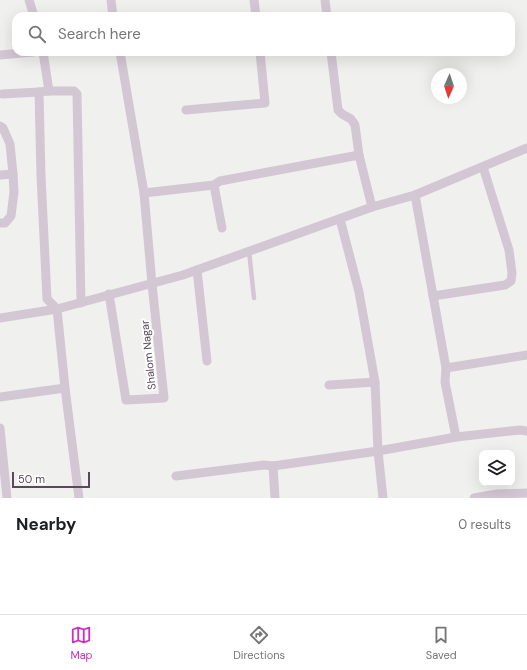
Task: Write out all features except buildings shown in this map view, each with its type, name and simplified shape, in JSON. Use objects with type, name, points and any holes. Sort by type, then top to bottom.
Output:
[{"type":"street","points":[[29,0],[33,12]]},
{"type":"street","points":[[111,0],[112,12]]},
{"type":"street","points":[[254,0],[256,12]]},
{"type":"street","points":[[325,0],[326,12]]},
{"type":"street","points":[[0,55],[12,54]]},
{"type":"street","points":[[44,56],[49,91]]},
{"type":"street","points":[[121,56],[144,193],[152,284]]},
{"type":"street","points":[[186,110],[265,103],[260,56]]},
{"type":"street","points":[[331,56],[338,110],[351,119],[355,125],[359,155],[372,207]]},
{"type":"street","points":[[2,94],[74,91],[76,94],[80,303]]},
{"type":"street","points":[[39,92],[41,176],[47,299],[57,309],[79,498]]},
{"type":"street","points":[[0,126],[3,128],[10,144],[14,192],[10,216],[5,223],[0,224]]},
{"type":"street","points":[[0,318],[57,309],[183,275],[372,207],[415,195],[526,149]]},
{"type":"street","points":[[144,193],[214,185],[220,181],[359,155]]},
{"type":"street","points":[[433,296],[505,285],[511,281],[512,273],[508,250],[483,166]]},
{"type":"street","points":[[0,175],[13,174]]},
{"type":"street","points":[[214,185],[222,228]]},
{"type":"street","points":[[415,195],[446,368],[445,382],[456,437]]},
{"type":"street","points":[[340,219],[359,292],[375,382],[378,450],[383,498]]},
{"type":"street","points":[[197,270],[207,361]]},
{"type":"street","name":"Shalom Nagar","points":[[109,294],[126,400],[164,398],[152,284]]},
{"type":"street","points":[[446,368],[527,355]]},
{"type":"street","points":[[329,385],[375,382]]},
{"type":"street","points":[[0,397],[65,388]]},
{"type":"street","points":[[0,428],[7,498]]},
{"type":"street","points":[[176,476],[264,465],[273,466],[456,437],[520,430],[527,431]]},
{"type":"street","points":[[273,466],[275,498]]},
{"type":"street","points":[[474,498],[497,494],[527,492]]},
{"type":"lane","points":[[249,251],[254,298]]}]
